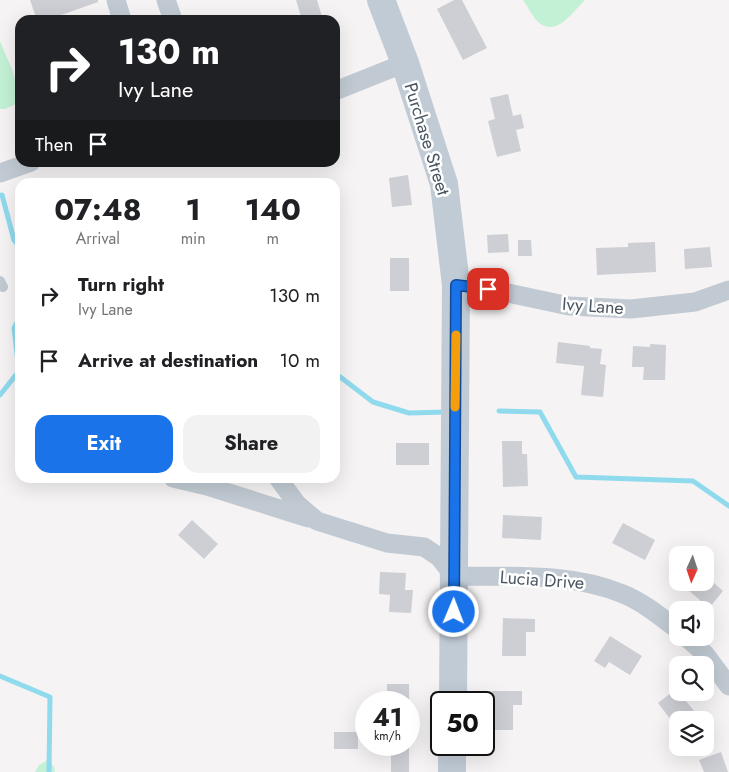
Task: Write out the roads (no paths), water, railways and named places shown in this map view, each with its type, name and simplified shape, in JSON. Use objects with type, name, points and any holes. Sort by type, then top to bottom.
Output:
[{"type":"main road","name":"Purchase Street","points":[[380,0],[405,63],[444,184],[456,285],[453,691]]},
{"type":"main road","points":[[452,756],[452,772]]},
{"type":"street","points":[[116,0],[120,15]]},
{"type":"street","points":[[166,0],[171,15]]},
{"type":"street","points":[[340,88],[405,63]]},
{"type":"street","points":[[0,172],[16,167]]},
{"type":"street","name":"Ivy Lane","points":[[456,285],[488,289],[569,306],[631,309],[695,302],[729,290]]},
{"type":"street","points":[[194,483],[386,543],[424,547],[439,557],[454,576]]},
{"type":"street","points":[[282,483],[297,504],[317,521]]},
{"type":"street","name":"Lucia Drive","points":[[454,576],[553,578],[601,586],[625,595],[646,606],[669,623]]},
{"type":"street","points":[[696,646],[705,654],[729,686]]},
{"type":"waterway","points":[[2,195],[15,241]]},
{"type":"waterway","points":[[15,326],[15,337]]},
{"type":"waterway","points":[[0,395],[15,376]]},
{"type":"waterway","points":[[340,377],[373,402],[409,413],[446,412]]},
{"type":"waterway","points":[[499,411],[540,412],[576,477],[693,481],[729,506]]},
{"type":"waterway","points":[[0,676],[50,697],[49,772]]}]
